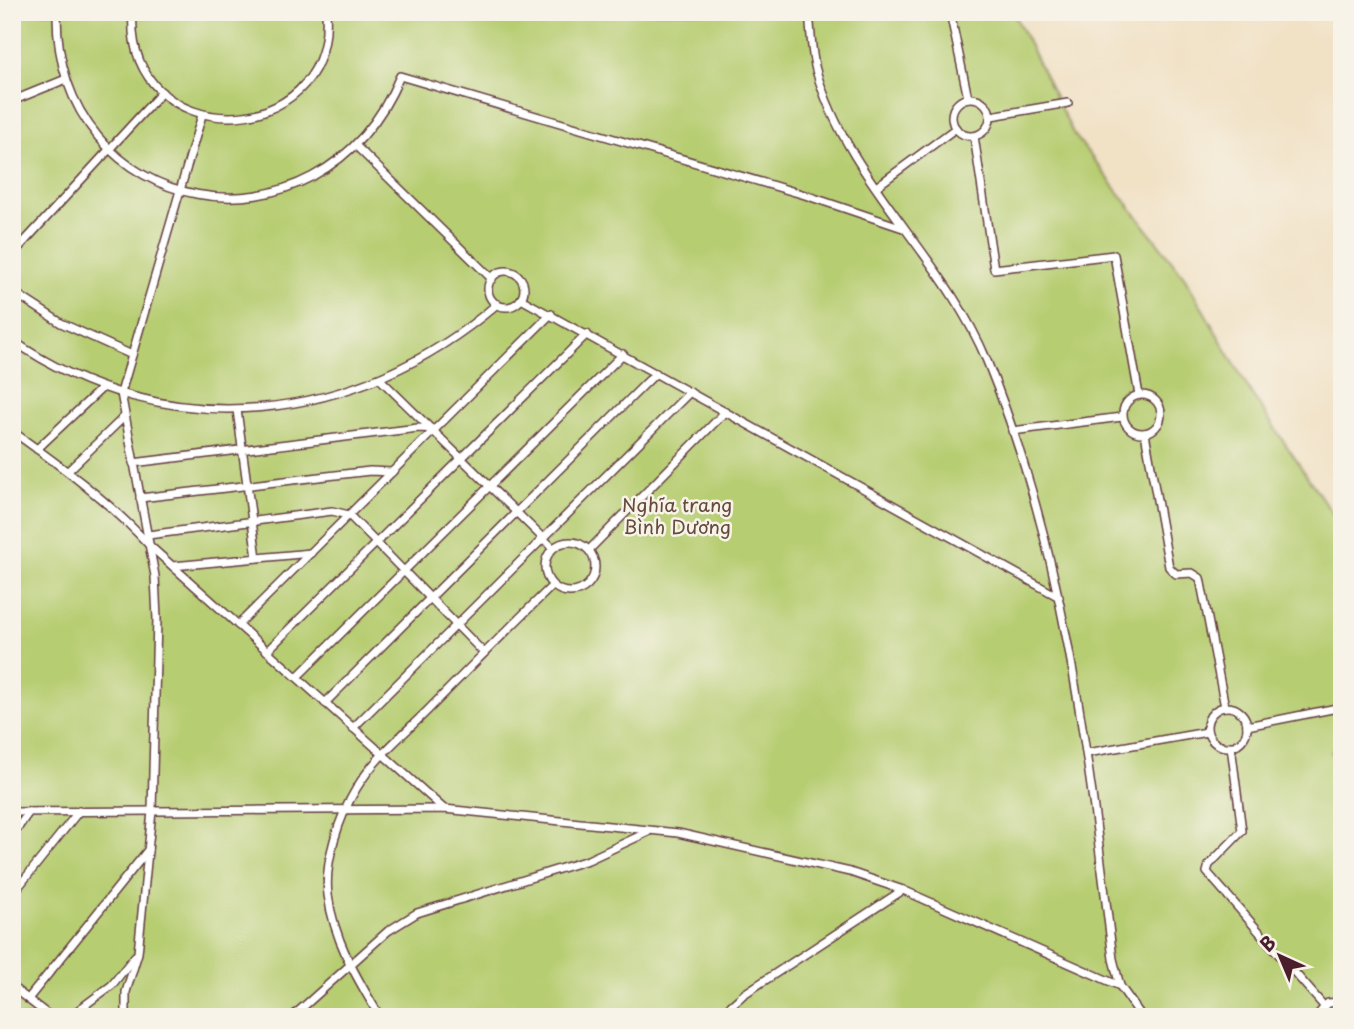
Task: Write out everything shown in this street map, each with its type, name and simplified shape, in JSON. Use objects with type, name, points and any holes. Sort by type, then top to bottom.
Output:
[{"type":"lane","points":[[57,12],[59,51],[77,106],[110,150],[143,174],[178,190],[223,197],[268,194],[319,174],[356,146],[384,111],[400,76],[804,195],[904,228]]},
{"type":"lane","points":[[133,12],[138,55],[151,79],[162,92],[182,107],[221,119],[249,117],[287,100],[307,80],[320,56],[326,29],[326,12]]},
{"type":"lane","points":[[809,12],[816,69],[831,108],[852,151],[967,321],[987,360],[1012,431],[1059,597],[1087,753],[1120,986],[1142,1017]]},
{"type":"lane","points":[[950,12],[968,98]]},
{"type":"lane","points":[[12,101],[66,79]]},
{"type":"lane","points":[[12,255],[162,92]]},
{"type":"lane","points":[[974,136],[956,128],[952,120],[954,108],[968,98],[980,100],[991,116]]},
{"type":"lane","points":[[991,116],[1068,103]]},
{"type":"lane","points":[[126,1017],[126,992],[138,953],[152,811],[157,619],[150,546],[121,393],[202,115]]},
{"type":"lane","points":[[974,136],[984,131],[991,116]]},
{"type":"lane","points":[[876,187],[956,128]]},
{"type":"lane","points":[[974,136],[994,269],[1114,255],[1139,395]]},
{"type":"lane","points":[[356,146],[492,279]]},
{"type":"lane","points":[[501,273],[517,275],[523,285],[521,299],[509,307],[497,304],[489,294],[492,279],[501,273]]},
{"type":"lane","points":[[12,291],[61,323],[132,355]]},
{"type":"lane","points":[[521,299],[1059,597]]},
{"type":"lane","points":[[12,340],[49,363],[102,388],[180,406],[237,410],[316,400],[380,379],[442,347],[497,304]]},
{"type":"lane","points":[[238,625],[551,314]]},
{"type":"lane","points":[[267,651],[587,334]]},
{"type":"lane","points":[[296,677],[623,354]]},
{"type":"lane","points":[[325,703],[656,373]]},
{"type":"lane","points":[[380,379],[435,429],[553,548]]},
{"type":"lane","points":[[37,449],[102,388]]},
{"type":"lane","points":[[353,728],[690,392]]},
{"type":"lane","points":[[1139,395],[1156,400],[1161,411],[1155,428],[1145,433],[1133,431],[1122,417],[1128,400],[1139,395]]},
{"type":"lane","points":[[237,410],[257,558]]},
{"type":"lane","points":[[589,550],[725,412]]},
{"type":"lane","points":[[68,471],[124,417]]},
{"type":"lane","points":[[1012,431],[1122,417]]},
{"type":"lane","points":[[133,463],[418,428],[435,429]]},
{"type":"lane","points":[[12,431],[68,471],[125,518],[150,546],[444,809]]},
{"type":"lane","points":[[1145,433],[1169,566],[1176,574],[1192,573],[1200,578],[1225,707]]},
{"type":"lane","points":[[140,498],[370,471],[392,472]]},
{"type":"lane","points":[[148,536],[332,511],[349,515],[484,653]]},
{"type":"lane","points":[[570,541],[589,550],[595,572],[587,585],[566,592],[552,586],[544,568],[553,548],[570,541]]},
{"type":"lane","points":[[173,566],[311,553]]},
{"type":"lane","points":[[380,1017],[350,965],[338,937],[328,892],[330,864],[346,808],[363,779],[383,754],[552,586]]},
{"type":"lane","points":[[1225,707],[1241,713],[1247,726],[1240,741],[1231,746],[1217,744],[1207,732],[1209,718],[1225,707]]},
{"type":"lane","points":[[1247,726],[1342,707]]},
{"type":"lane","points":[[1087,753],[1207,732]]},
{"type":"lane","points":[[1231,746],[1242,831],[1209,865],[1207,872],[1324,1005]]},
{"type":"lane","points":[[12,812],[444,809],[678,833],[811,863],[903,890],[1120,986]]},
{"type":"lane","points":[[12,895],[79,811]]},
{"type":"lane","points":[[12,835],[29,812]]},
{"type":"lane","points":[[292,1017],[388,931],[417,913],[588,860],[648,832]]},
{"type":"lane","points":[[28,999],[148,850]]},
{"type":"lane","points":[[718,1017],[744,993],[903,890]]},
{"type":"lane","points":[[69,1017],[112,985],[138,953]]},
{"type":"lane","points":[[12,987],[51,1017]]},
{"type":"lane","points":[[1324,1005],[1342,1002]]},
{"type":"lane","points":[[1317,1017],[1324,1005]]},
{"type":"green space","name":"Nghĩa trang Bình Dương","points":[[12,12],[1013,12],[1073,133],[1185,278],[1251,393],[1342,528],[1342,743],[1331,752],[1342,764],[1342,1017],[12,1017]]}]
